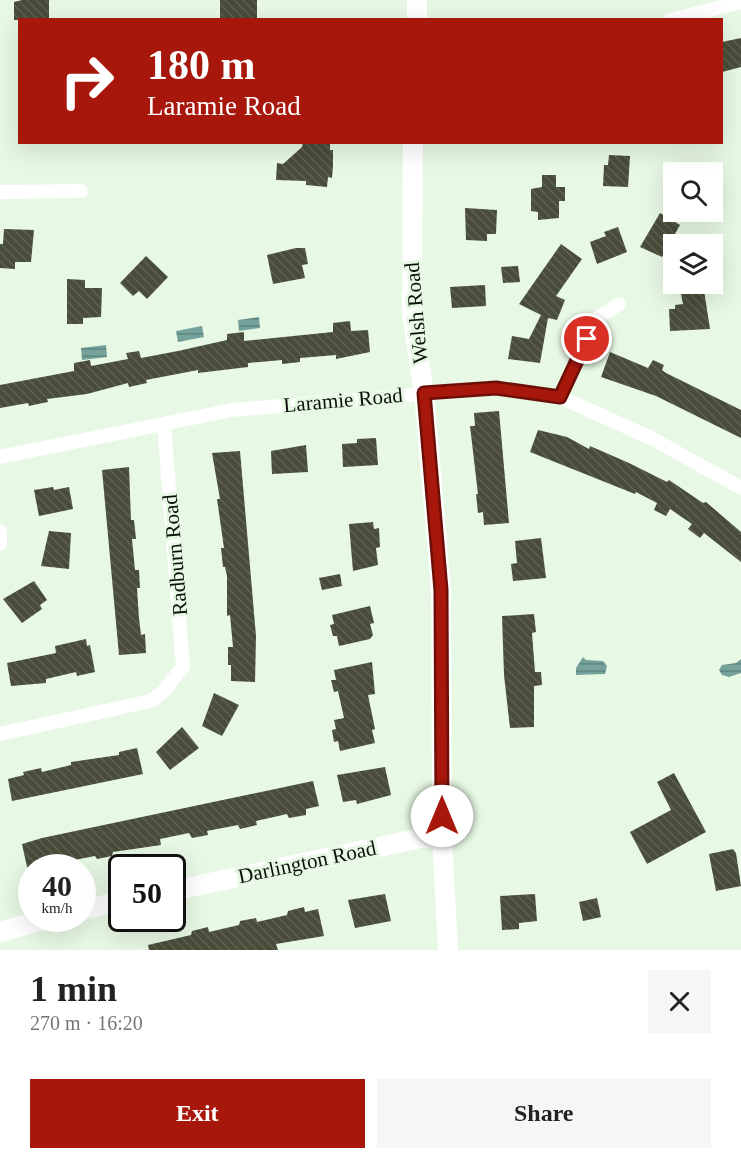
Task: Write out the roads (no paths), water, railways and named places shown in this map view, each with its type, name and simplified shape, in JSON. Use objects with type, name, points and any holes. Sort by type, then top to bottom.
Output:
[{"type":"main road","points":[[417,0],[417,18]]},
{"type":"main road","name":"Welsh Road","points":[[413,144],[412,314],[424,393],[441,590],[442,839],[448,950]]},
{"type":"main road","name":"Darlington Road","points":[[186,888],[421,838],[442,839]]},
{"type":"main road","points":[[0,932],[18,927]]},
{"type":"street","points":[[678,18],[741,2]]},
{"type":"street","points":[[0,192],[81,191]]},
{"type":"street","points":[[560,397],[596,319],[620,304]]},
{"type":"street","name":"Laramie Road","points":[[0,456],[232,410],[496,388],[560,397],[651,438],[741,488]]},
{"type":"street","name":"Radburn Road","points":[[0,734],[145,703],[155,698],[173,682],[183,667],[165,425]]},
{"type":"street","points":[[0,531],[0,544]]},
{"type":"water","points":[[259,317],[260,328],[239,331],[238,320]]},
{"type":"water","points":[[202,326],[204,337],[178,342],[176,331]]},
{"type":"water","points":[[106,345],[107,357],[82,360],[81,348]]},
{"type":"water","points":[[583,657],[586,660],[603,661],[607,666],[605,674],[576,675],[576,668]]},
{"type":"water","points":[[741,659],[741,673],[729,677],[722,675],[719,670],[722,665],[736,663]]}]
